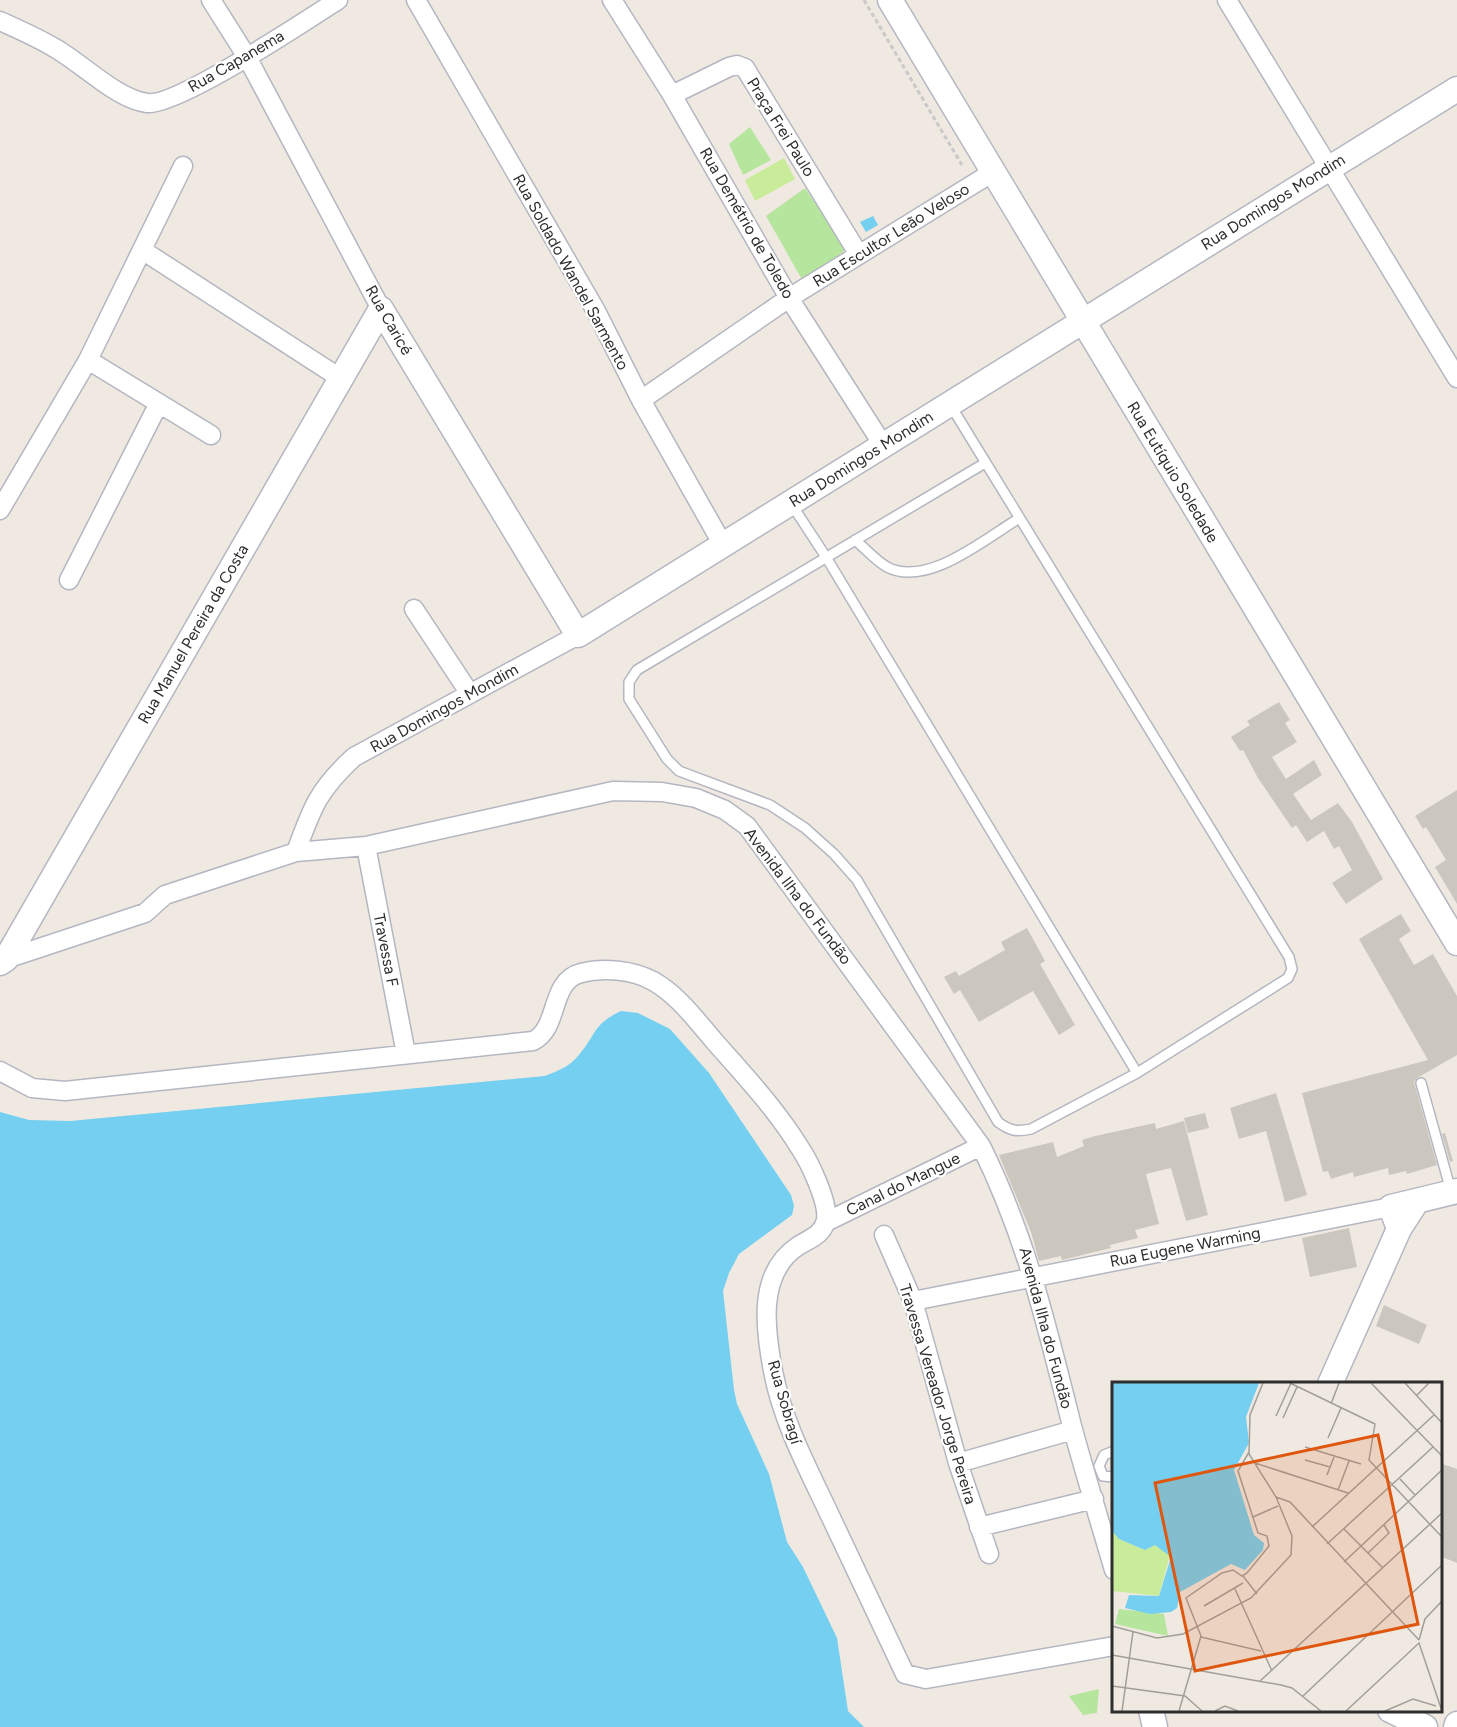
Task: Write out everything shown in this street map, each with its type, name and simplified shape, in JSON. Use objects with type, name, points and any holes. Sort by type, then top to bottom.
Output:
[{"type":"street","name":"Rua Caricé","points":[[211,0],[247,57],[381,309],[578,635]]},
{"type":"street","name":"Rua Capanema","points":[[0,21],[54,47],[129,97],[148,103],[167,101],[247,57],[339,0]]},
{"type":"street","name":"Rua Soldado Wandel Sarmento","points":[[416,0],[596,311],[641,400],[723,544]]},
{"type":"street","name":"Rua Demétrio de Toledo","points":[[612,0],[672,95],[789,298],[883,445]]},
{"type":"street","name":"Rua Eutíquio Soledade","points":[[890,0],[1457,943]]},
{"type":"street","points":[[1227,0],[1457,378]]},
{"type":"street","name":"Praça Frei Paulo","points":[[672,95],[729,67],[737,65],[745,68],[859,255]]},
{"type":"street","name":"Rua Domingos Mondim","points":[[296,852],[311,810],[320,795],[330,779],[354,757],[578,635],[1457,89]]},
{"type":"street","points":[[0,510],[88,360],[183,166]]},
{"type":"street","name":"Rua Escultor Leão Veloso","points":[[641,400],[789,298],[993,172]]},
{"type":"street","points":[[142,250],[340,378]]},
{"type":"street","name":"Rua Manuel Pereira da Costa","points":[[3,961],[381,309]]},
{"type":"street","points":[[88,360],[211,435]]},
{"type":"street","points":[[69,580],[159,403]]},
{"type":"street","points":[[414,609],[470,694]]},
{"type":"street","name":"Avenida Ilha do Fundão","points":[[3,961],[145,913],[165,895],[296,852],[366,846],[613,791],[662,792],[696,798],[725,810],[747,826],[981,1146],[1006,1195],[1035,1277],[1073,1430],[1112,1566]]},
{"type":"street","name":"Travessa F","points":[[366,846],[406,1054]]},
{"type":"street","points":[[0,1071],[32,1088],[66,1091],[533,1041],[543,1034],[563,985],[582,973],[620,970],[651,980],[675,996],[765,1099],[801,1149],[817,1182],[826,1212],[826,1222]]},
{"type":"street","name":"Canal do Mangue","points":[[826,1222],[981,1146]]},
{"type":"street","name":"Rua Eugene Warming","points":[[914,1301],[1035,1277],[1395,1218],[1417,1201],[1454,1192]]},
{"type":"street","points":[[1330,1382],[1395,1218]]},
{"type":"street","name":"Rua Sobragí","points":[[826,1222],[813,1238],[797,1246],[781,1262],[770,1281],[766,1305],[773,1372],[791,1433],[905,1674],[926,1679],[1112,1646]]},
{"type":"street","name":"Travessa Vereador Jorge Pereira","points":[[884,1234],[914,1301],[958,1463],[989,1554]]},
{"type":"street","points":[[958,1463],[1073,1430]]},
{"type":"street","points":[[979,1527],[1094,1499]]},
{"type":"street","points":[[1151,1712],[1155,1727]]},
{"type":"street","points":[[1394,1712],[1425,1727]]},
{"type":"lane","points":[[949,404],[1289,957],[1292,969],[1288,978],[1137,1073],[1031,1129],[1018,1132],[1007,1129],[998,1122],[857,880],[834,854],[805,828],[770,805],[679,771],[667,759],[629,699],[629,682],[637,670],[985,463]]},
{"type":"lane","points":[[790,502],[826,557],[1137,1073]]},
{"type":"lane","points":[[855,540],[888,567],[915,573],[938,567],[1018,519]]},
{"type":"lane","points":[[1421,1083],[1454,1192]]},
{"type":"lane","points":[[1112,1451],[1104,1455],[1099,1466],[1103,1476],[1112,1477]]},
{"type":"path","points":[[864,0],[962,165]]},
{"type":"green space","points":[[750,127],[771,160],[743,175],[729,144]]},
{"type":"green space","points":[[784,158],[795,179],[755,201],[745,180]]},
{"type":"green space","points":[[805,188],[846,249],[804,283],[766,216]]},
{"type":"green space","points":[[1099,1689],[1097,1713],[1083,1715],[1069,1696]]},
{"type":"water","points":[[873,216],[878,225],[866,232],[860,222]]},
{"type":"water","points":[[621,1011],[638,1013],[670,1029],[709,1073],[791,1195],[794,1206],[792,1215],[739,1254],[723,1291],[734,1390],[737,1404],[769,1474],[787,1542],[803,1567],[837,1638],[848,1711],[864,1727],[0,1727],[0,1112],[29,1120],[70,1121],[545,1076],[571,1063],[596,1030]]},
{"type":"building","points":[[1279,702],[1290,720],[1285,723],[1297,742],[1272,757],[1286,779],[1314,760],[1322,775],[1293,794],[1311,820],[1338,803],[1352,822],[1383,879],[1346,904],[1332,883],[1352,870],[1339,846],[1334,849],[1324,831],[1307,842],[1296,825],[1292,828],[1258,778],[1243,750],[1240,751],[1231,737],[1250,725],[1247,721]]},
{"type":"building","points":[[1457,790],[1457,904],[1435,867],[1446,860],[1426,827],[1423,829],[1415,816]]},
{"type":"building","points":[[1401,914],[1411,931],[1399,939],[1414,965],[1433,954],[1457,996],[1457,1055],[1414,1082],[1437,1165],[1407,1174],[1406,1171],[1389,1175],[1388,1168],[1354,1177],[1353,1172],[1331,1179],[1328,1171],[1323,1172],[1302,1093],[1428,1060],[1359,939]]},
{"type":"building","points":[[1027,928],[1045,961],[1040,964],[1075,1025],[1059,1035],[1033,991],[979,1022],[960,990],[954,994],[944,977],[956,971],[959,976],[1005,950],[1001,942]]},
{"type":"building","points":[[1276,1093],[1307,1195],[1285,1202],[1266,1131],[1239,1139],[1230,1108]]},
{"type":"building","points":[[1205,1113],[1209,1128],[1188,1133],[1184,1118]]},
{"type":"building","points":[[1184,1121],[1208,1215],[1186,1221],[1171,1168],[1146,1174],[1159,1224],[1135,1230],[1138,1238],[1110,1245],[1111,1248],[1062,1260],[1061,1256],[1039,1261],[1031,1232],[999,1155],[1053,1142],[1057,1157],[1084,1146],[1082,1140],[1095,1136],[1155,1123],[1156,1129]]},
{"type":"building","points":[[1445,1133],[1453,1161],[1450,1162],[1442,1134]]},
{"type":"building","points":[[1349,1228],[1357,1267],[1310,1277],[1302,1238]]},
{"type":"building","points":[[1384,1305],[1427,1325],[1419,1344],[1376,1326]]},
{"type":"building","points":[[1442,1464],[1457,1469],[1457,1563],[1442,1557]]}]
